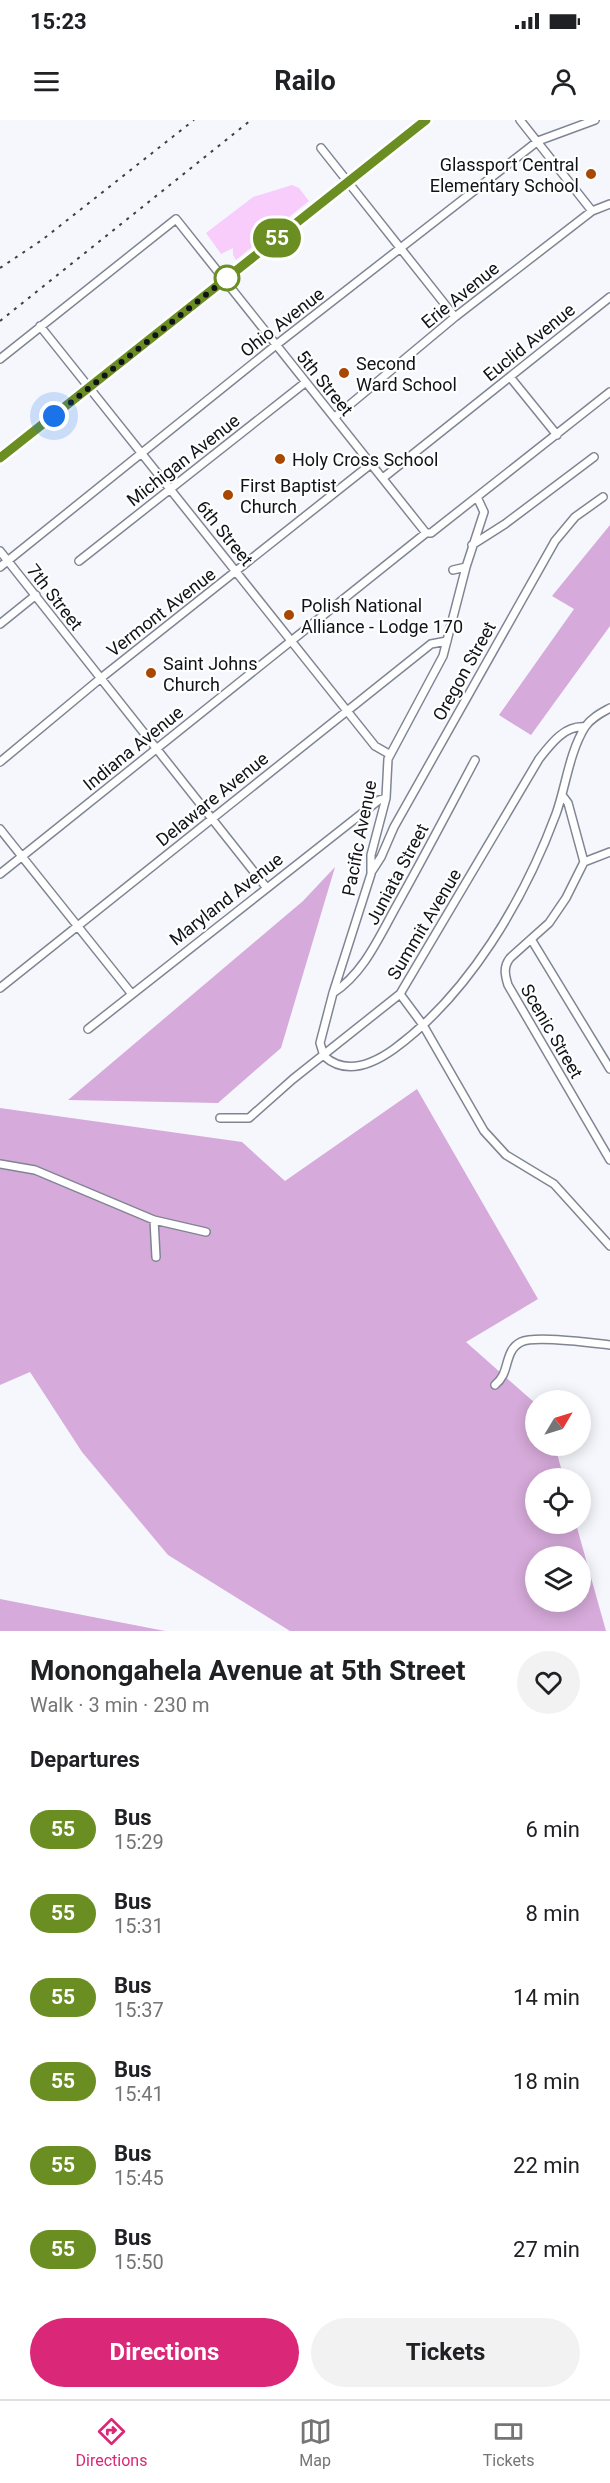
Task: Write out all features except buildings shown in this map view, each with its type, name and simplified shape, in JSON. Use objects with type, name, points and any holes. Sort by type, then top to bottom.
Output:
[{"type":"main road","points":[[0,458],[426,120]]},
{"type":"street","points":[[520,120],[592,210]]},
{"type":"street","name":"Ohio Avenue","points":[[0,567],[276,345],[538,141],[595,120]]},
{"type":"street","points":[[321,148],[455,317]]},
{"type":"street","name":"Erie Avenue","points":[[335,417],[455,317],[592,210],[610,204]]},
{"type":"street","name":"5th Street","points":[[40,326],[176,219],[370,464],[428,533]]},
{"type":"street","name":"Euclid Avenue","points":[[383,478],[610,297]]},
{"type":"street","points":[[0,359],[40,326]]},
{"type":"street","name":"6th Street","points":[[40,326],[375,746],[389,754]]},
{"type":"street","points":[[510,377],[557,435]]},
{"type":"street","name":"Michigan Avenue","points":[[79,561],[306,382]]},
{"type":"street","name":"Indiana Avenue","points":[[0,874],[291,641],[610,392]]},
{"type":"street","points":[[472,545],[496,531],[594,457]]},
{"type":"street","name":"Vermont Avenue","points":[[0,762],[101,678],[370,464]]},
{"type":"street","name":"Pacific Avenue","points":[[324,1056],[321,1043],[333,993],[371,874],[371,855],[386,798],[389,754],[443,656],[472,545],[484,512],[477,497]]},
{"type":"street","name":"Oregon Street","points":[[371,874],[400,817],[555,541],[575,517],[603,498]]},
{"type":"street","name":"7th Street","points":[[0,551],[266,887]]},
{"type":"street","points":[[453,570],[466,567]]},
{"type":"street","points":[[0,624],[36,595]]},
{"type":"street","name":"Delaware Avenue","points":[[0,988],[431,644],[447,641]]},
{"type":"street","points":[[324,1056],[332,1063],[343,1066],[372,1063],[423,1025],[470,973],[493,939],[536,862],[585,727],[590,720],[610,708]]},
{"type":"street","name":"Summit Avenue","points":[[220,1118],[249,1118],[400,994],[539,759],[552,742],[567,731],[585,727]]},
{"type":"street","name":"Juniata Street","points":[[333,993],[343,987],[356,973],[377,942],[475,760]]},
{"type":"street","points":[[562,795],[568,803],[584,862],[610,852]]},
{"type":"street","name":"Maryland Avenue","points":[[88,1029],[266,887],[379,800],[386,798]]},
{"type":"street","points":[[0,829],[131,993]]},
{"type":"street","name":"Scenic Street","points":[[584,862],[566,898],[549,923],[506,964],[505,972],[508,985],[610,1160]]},
{"type":"street","points":[[531,939],[610,1069]]},
{"type":"street","points":[[400,994],[423,1025],[484,1131],[496,1146],[506,1155],[554,1184],[610,1246]]},
{"type":"street","points":[[0,1164],[35,1170],[154,1220],[206,1232]]},
{"type":"street","points":[[154,1220],[156,1257]]},
{"type":"street","points":[[495,1385],[504,1376],[511,1352],[521,1342],[528,1340],[610,1344]]},
{"type":"shaded area","points":[[292,185],[299,188],[309,201],[236,260],[233,248],[221,254],[206,233],[253,197]]},
{"type":"shaded area","points":[[610,525],[610,626],[531,735],[499,715],[574,609],[552,596]]},
{"type":"shaded area","points":[[335,867],[281,1048],[218,1103],[68,1100],[303,901]]},
{"type":"shaded area","points":[[417,1089],[538,1299],[466,1342],[525,1394],[525,1456],[558,1456],[561,1468],[525,1468],[525,1534],[579,1534],[582,1546],[525,1546],[525,1612],[591,1612],[591,1578],[606,1631],[290,1631],[168,1555],[82,1452],[30,1372],[0,1385],[0,1108],[242,1142],[285,1181]]},
{"type":"shaded area","points":[[0,1599],[165,1631],[0,1631]]},
{"type":"railway","points":[[0,268],[42,240],[194,120]]},
{"type":"railway","points":[[0,321],[251,120]]},
{"type":"bus line","name":"55","points":[[0,458],[426,120]]},
{"type":"place","name":"Glassport Central Elementary School","points":[[591,174]]},
{"type":"place","name":"Second Ward School","points":[[344,373]]},
{"type":"place","name":"Holy Cross School","points":[[280,459]]},
{"type":"place","name":"First Baptist Church","points":[[228,495]]},
{"type":"place","name":"Polish National Alliance - Lodge 170","points":[[289,615]]},
{"type":"place","name":"Saint Johns Church","points":[[151,673]]},
{"type":"route","points":[[54,416],[227,278]]}]
